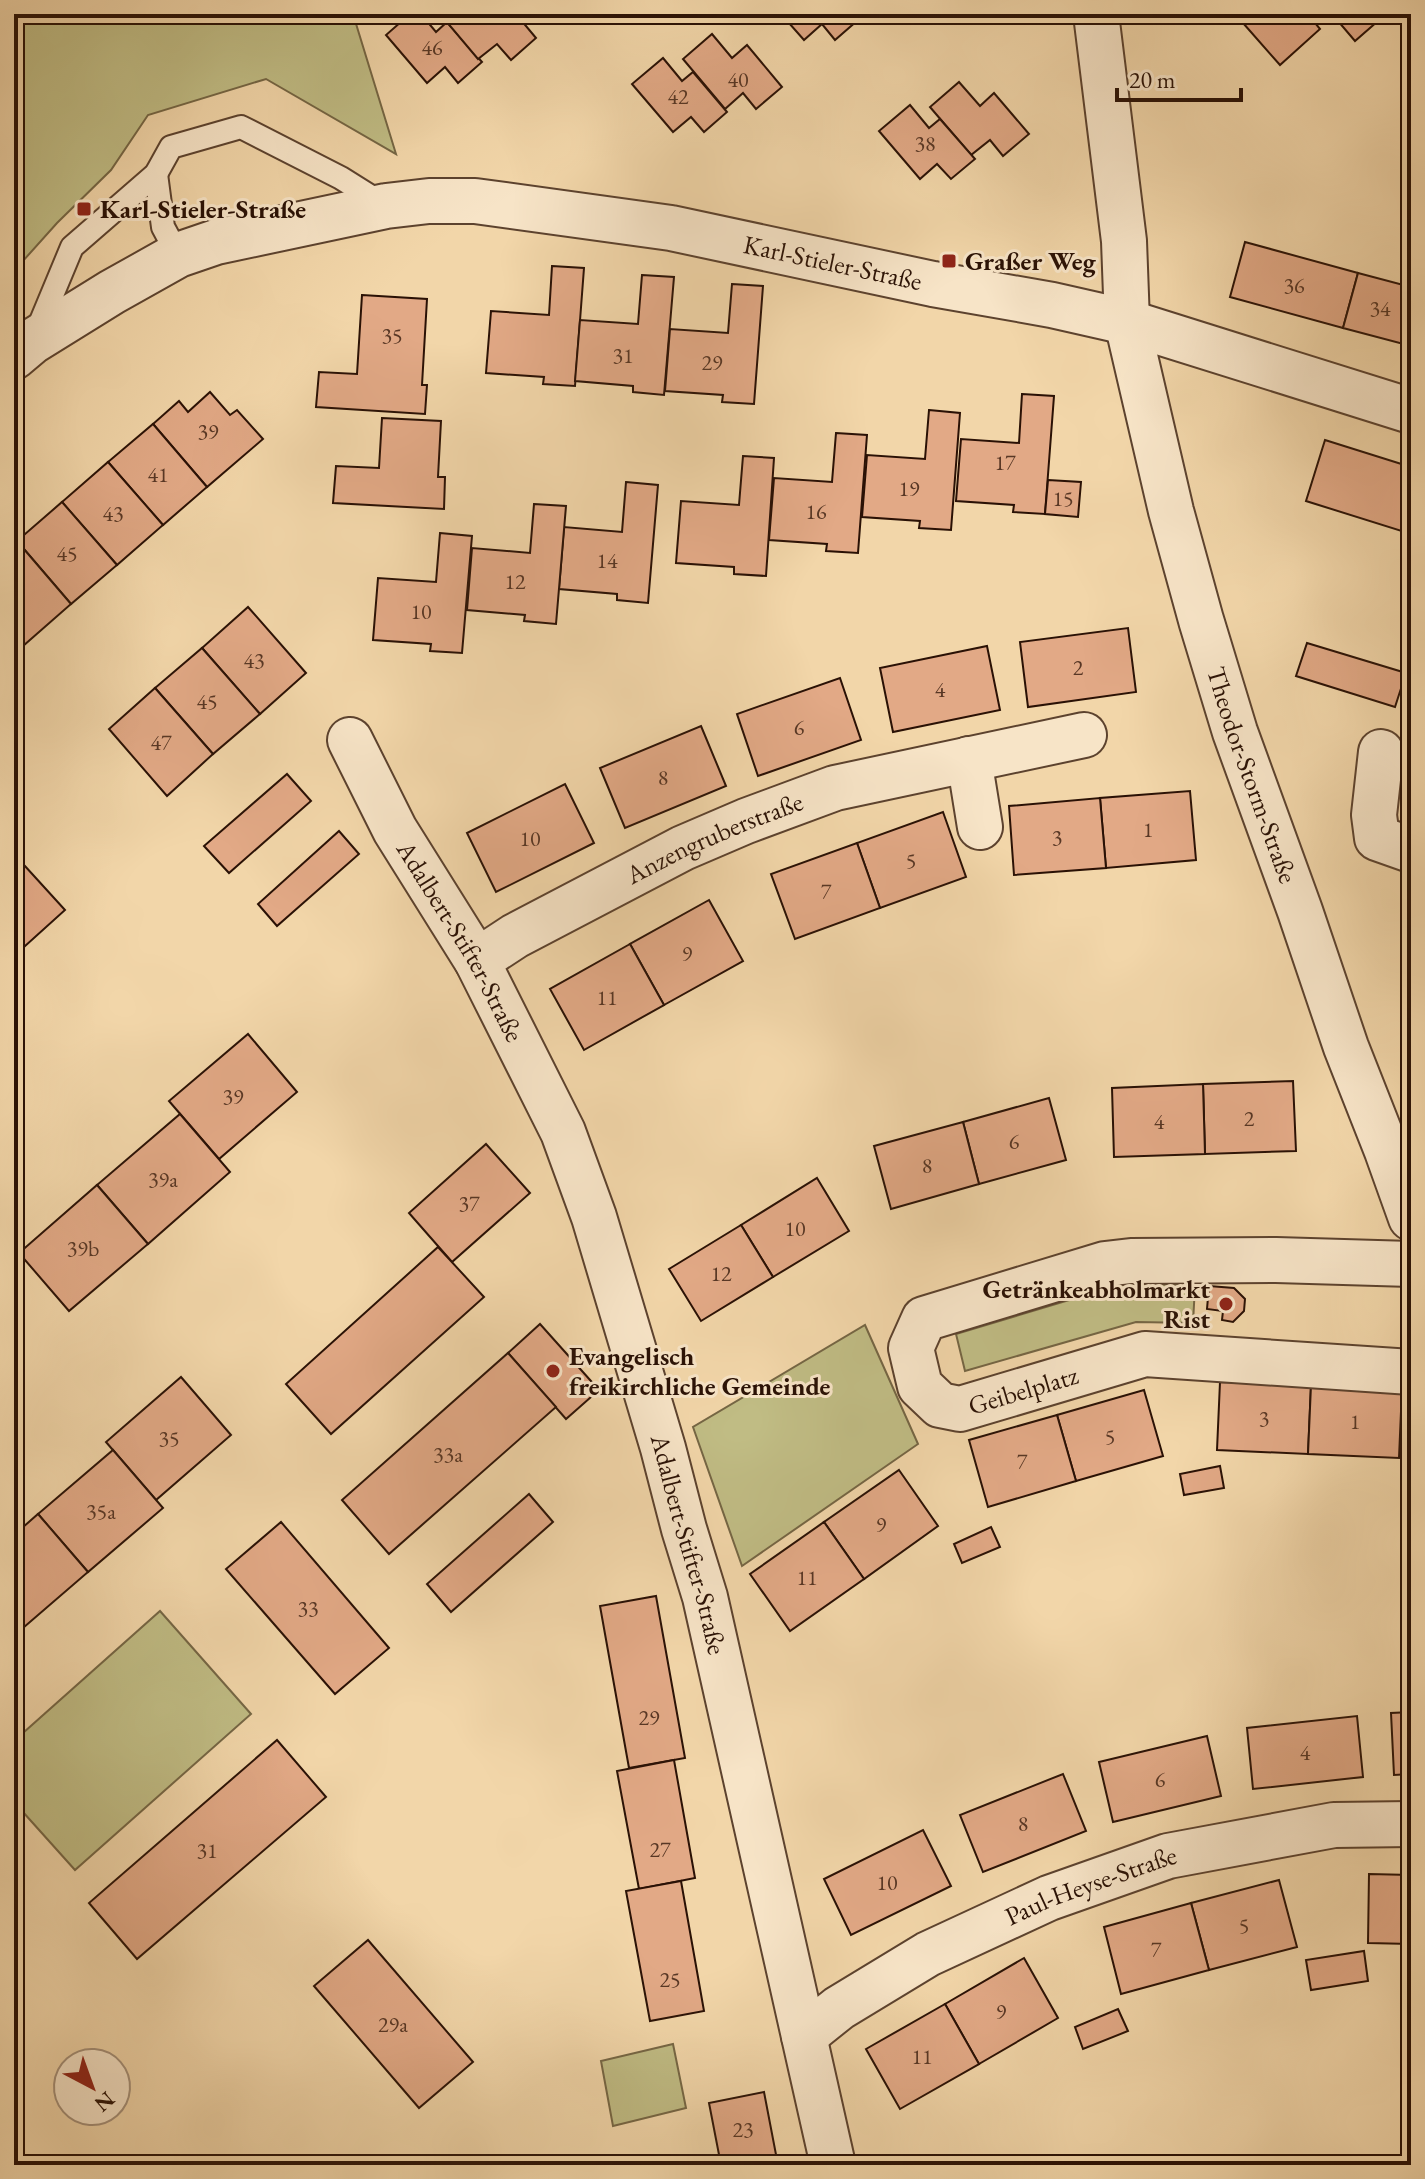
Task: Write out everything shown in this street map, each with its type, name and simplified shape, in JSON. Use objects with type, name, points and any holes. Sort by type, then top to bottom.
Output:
[{"type":"street","points":[[1096,14],[1124,241],[1127,322]]},
{"type":"street","name":"Karl-Stieler-Straße","points":[[23,349],[112,292],[178,255],[239,236],[386,206],[429,201],[475,201],[671,228],[933,284],[1052,305],[1127,322],[1411,411]]},
{"type":"street","name":"Theodor-Storm-Straße","points":[[1127,322],[1174,524],[1235,732],[1346,1047],[1411,1218]]},
{"type":"street","name":"Anzengruberstraße","points":[[477,961],[515,936],[683,848],[746,821],[835,788],[1084,735]]},
{"type":"street","name":"Adalbert-Stifter-Straße","points":[[350,740],[395,830],[477,961],[563,1132],[603,1246],[705,1597],[833,2165]]},
{"type":"street","points":[[1381,752],[1374,815],[1377,838],[1411,850]]},
{"type":"street","points":[[969,759],[980,827]]},
{"type":"street","name":"Geibelplatz","points":[[1411,1264],[1276,1260],[1105,1264],[924,1319],[911,1348],[920,1386],[940,1405],[960,1409],[1145,1354],[1411,1372]]},
{"type":"street","name":"Paul-Heyse-Straße","points":[[804,2036],[839,2008],[928,1954],[1049,1898],[1168,1856],[1334,1825],[1411,1824]]},
{"type":"lane","name":"Karl-Stieler-Straße","points":[[23,349],[72,247],[156,174],[171,147],[241,127],[341,178],[386,206]]},
{"type":"lane","points":[[156,174],[163,227],[178,255]]},
{"type":"shaded area","points":[[14,14],[353,14],[396,154],[266,79],[148,115],[111,170],[14,271]]},
{"type":"shaded area","points":[[1126,1283],[1195,1286],[1193,1323],[1136,1322],[965,1371],[956,1334]]},
{"type":"shaded area","points":[[865,1325],[918,1444],[742,1566],[693,1427]]},
{"type":"shaded area","points":[[160,1611],[251,1714],[75,1870],[14,1802],[14,1741]]},
{"type":"shaded area","points":[[673,2044],[686,2108],[613,2126],[601,2061]]},
{"type":"building","points":[[410,14],[421,14],[436,32],[447,22],[482,62],[458,83],[445,67],[427,83],[386,35]]},
{"type":"building","points":[[440,14],[516,14],[536,38],[511,60],[497,44],[478,59]]},
{"type":"building","points":[[781,14],[854,14],[858,20],[835,40],[822,24],[804,40]]},
{"type":"building","points":[[1253,14],[1326,14],[1315,23],[1320,29],[1280,65],[1243,23]]},
{"type":"building","points":[[1332,14],[1386,14],[1355,41]]},
{"type":"building","points":[[712,34],[732,58],[747,45],[782,87],[756,109],[743,93],[725,109],[683,59]]},
{"type":"building","points":[[663,58],[682,81],[693,72],[727,112],[704,132],[691,117],[673,132],[632,84]]},
{"type":"building","points":[[959,82],[980,106],[994,93],[1029,134],[1003,156],[990,140],[971,155],[930,107]]},
{"type":"building","points":[[910,105],[929,128],[940,119],[975,159],[951,179],[937,164],[920,179],[879,131]]},
{"type":"building","points":[[1245,242],[1358,273],[1343,328],[1230,297]]},
{"type":"building","points":[[552,266],[584,268],[575,386],[543,384],[544,377],[486,373],[491,311],[549,315]]},
{"type":"building","points":[[1358,273],[1411,287],[1411,346],[1343,328]]},
{"type":"building","points":[[642,275],[674,277],[664,395],[633,392],[633,386],[575,381],[580,320],[638,324]]},
{"type":"building","points":[[732,284],[763,286],[754,404],[722,402],[723,395],[665,391],[670,329],[728,333]]},
{"type":"building","points":[[362,295],[427,299],[422,385],[427,385],[425,414],[316,407],[319,372],[357,374]]},
{"type":"building","points":[[210,392],[230,415],[237,410],[263,439],[207,487],[153,424],[179,401],[188,412]]},
{"type":"building","points":[[1022,394],[1054,396],[1045,514],[1013,512],[1014,505],[956,501],[961,439],[1019,443]]},
{"type":"building","points":[[929,410],[960,413],[951,530],[919,528],[920,521],[862,517],[867,455],[925,459]]},
{"type":"building","points":[[382,418],[441,421],[438,477],[445,477],[444,509],[333,503],[336,466],[379,468]]},
{"type":"building","points":[[153,424],[207,487],[163,525],[108,462]]},
{"type":"building","points":[[836,433],[867,435],[858,553],[826,551],[827,544],[769,540],[774,478],[832,482]]},
{"type":"building","points":[[1325,440],[1411,467],[1411,534],[1306,501]]},
{"type":"building","points":[[743,456],[774,458],[766,576],[734,574],[734,567],[676,563],[681,501],[739,505]]},
{"type":"building","points":[[108,462],[163,525],[117,565],[62,502]]},
{"type":"building","points":[[1048,480],[1081,482],[1078,517],[1045,514]]},
{"type":"building","points":[[626,482],[658,485],[648,603],[617,600],[617,594],[559,589],[564,527],[622,532]]},
{"type":"building","points":[[62,502],[117,565],[71,604],[17,541]]},
{"type":"building","points":[[534,504],[566,506],[556,624],[524,621],[525,615],[467,610],[472,548],[530,553]]},
{"type":"building","points":[[440,533],[472,536],[462,653],[430,651],[431,644],[373,640],[378,578],[436,582]]},
{"type":"building","points":[[17,541],[71,604],[23,646],[14,635],[14,543]]},
{"type":"building","points":[[248,607],[306,673],[260,714],[202,648]]},
{"type":"building","points":[[1128,628],[1136,692],[1028,707],[1020,642]]},
{"type":"building","points":[[1307,643],[1406,673],[1395,707],[1296,676]]},
{"type":"building","points":[[987,646],[1000,710],[893,732],[880,668]]},
{"type":"building","points":[[202,648],[260,714],[213,754],[155,688]]},
{"type":"building","points":[[840,678],[861,740],[758,776],[737,714]]},
{"type":"building","points":[[155,688],[213,754],[167,796],[109,729]]},
{"type":"building","points":[[701,726],[726,786],[625,828],[600,768]]},
{"type":"building","points":[[287,774],[311,801],[229,873],[204,846]]},
{"type":"building","points":[[565,784],[594,843],[496,892],[467,833]]},
{"type":"building","points":[[1190,791],[1196,860],[1106,868],[1100,798]]},
{"type":"building","points":[[1100,798],[1106,868],[1014,875],[1009,806]]},
{"type":"building","points":[[943,812],[966,877],[880,908],[857,843]]},
{"type":"building","points":[[339,831],[359,854],[277,926],[258,904]]},
{"type":"building","points":[[857,843],[880,908],[795,939],[771,874]]},
{"type":"building","points":[[14,854],[65,910],[14,956]]},
{"type":"building","points":[[709,900],[743,961],[664,1005],[630,944]]},
{"type":"building","points":[[630,944],[664,1005],[584,1050],[550,989]]},
{"type":"building","points":[[248,1034],[297,1092],[219,1159],[169,1101]]},
{"type":"building","points":[[1293,1081],[1296,1151],[1205,1154],[1203,1084]]},
{"type":"building","points":[[1203,1084],[1205,1154],[1114,1157],[1112,1088]]},
{"type":"building","points":[[1049,1098],[1066,1160],[979,1184],[963,1122]]},
{"type":"building","points":[[180,1114],[230,1172],[148,1244],[97,1185]]},
{"type":"building","points":[[963,1122],[979,1184],[891,1209],[874,1146]]},
{"type":"building","points":[[486,1144],[530,1193],[452,1262],[409,1213]]},
{"type":"building","points":[[817,1178],[849,1231],[773,1277],[741,1225]]},
{"type":"building","points":[[97,1185],[148,1244],[69,1311],[19,1253]]},
{"type":"building","points":[[741,1225],[773,1277],[701,1321],[669,1269]]},
{"type":"building","points":[[438,1247],[484,1297],[331,1434],[286,1384]]},
{"type":"building","name":"Getränkeabholmarkt Rist","points":[[1209,1286],[1234,1288],[1245,1299],[1244,1311],[1233,1322],[1222,1320],[1223,1311],[1207,1309]]},
{"type":"building","name":"Evangelisch freikirchliche Gemeinde","points":[[540,1324],[599,1390],[566,1419],[508,1353]]},
{"type":"building","points":[[508,1353],[556,1407],[389,1554],[342,1500]]},
{"type":"building","points":[[181,1377],[231,1435],[156,1500],[106,1442]]},
{"type":"building","points":[[1220,1382],[1311,1385],[1308,1454],[1217,1450]]},
{"type":"building","points":[[1311,1385],[1402,1388],[1399,1458],[1308,1454]]},
{"type":"building","points":[[1144,1390],[1163,1456],[1076,1481],[1057,1415]]},
{"type":"building","points":[[1057,1415],[1076,1481],[988,1507],[969,1440]]},
{"type":"building","points":[[113,1450],[163,1508],[88,1572],[38,1514]]},
{"type":"building","points":[[1220,1466],[1224,1488],[1184,1495],[1180,1474]]},
{"type":"building","points":[[899,1470],[938,1526],[864,1579],[824,1522]]},
{"type":"building","points":[[529,1494],[553,1522],[451,1612],[427,1584]]},
{"type":"building","points":[[38,1514],[88,1572],[16,1634],[14,1535]]},
{"type":"building","points":[[281,1522],[389,1648],[335,1694],[226,1569]]},
{"type":"building","points":[[824,1522],[864,1579],[790,1631],[750,1574]]},
{"type":"building","points":[[991,1527],[1000,1547],[962,1563],[954,1544]]},
{"type":"building","points":[[656,1596],[685,1758],[629,1768],[600,1606]]},
{"type":"building","points":[[1411,1712],[1411,1774],[1394,1775],[1391,1713]]},
{"type":"building","points":[[1357,1716],[1363,1777],[1253,1789],[1247,1728]]},
{"type":"building","points":[[1207,1736],[1221,1796],[1113,1822],[1099,1762]]},
{"type":"building","points":[[277,1740],[326,1797],[137,1959],[89,1903]]},
{"type":"building","points":[[674,1760],[695,1878],[639,1889],[617,1771]]},
{"type":"building","points":[[1063,1774],[1086,1831],[983,1872],[960,1815]]},
{"type":"building","points":[[923,1830],[951,1886],[851,1935],[824,1879]]},
{"type":"building","points":[[1369,1874],[1411,1875],[1411,1944],[1368,1943]]},
{"type":"building","points":[[1279,1880],[1297,1947],[1209,1970],[1191,1903]]},
{"type":"building","points":[[681,1881],[704,2011],[650,2021],[626,1891]]},
{"type":"building","points":[[1191,1903],[1209,1970],[1121,1994],[1104,1927]]},
{"type":"building","points":[[368,1940],[473,2062],[419,2108],[314,1986]]},
{"type":"building","points":[[1364,1951],[1368,1981],[1311,1990],[1306,1960]]},
{"type":"building","points":[[1024,1958],[1058,2018],[979,2064],[945,2004]]},
{"type":"building","points":[[945,2004],[979,2064],[900,2109],[866,2049]]},
{"type":"building","points":[[1118,2009],[1128,2031],[1083,2049],[1075,2027]]},
{"type":"building","points":[[764,2092],[778,2165],[721,2165],[709,2103]]},
{"type":"place","name":"Karl-Stieler-Straße","points":[[84,209]]},
{"type":"place","name":"Graßer Weg","points":[[949,261]]},
{"type":"place","name":"Getränkeabholmarkt Rist","points":[[1226,1304]]},
{"type":"place","name":"Evangelisch freikirchliche Gemeinde","points":[[553,1371]]}]
